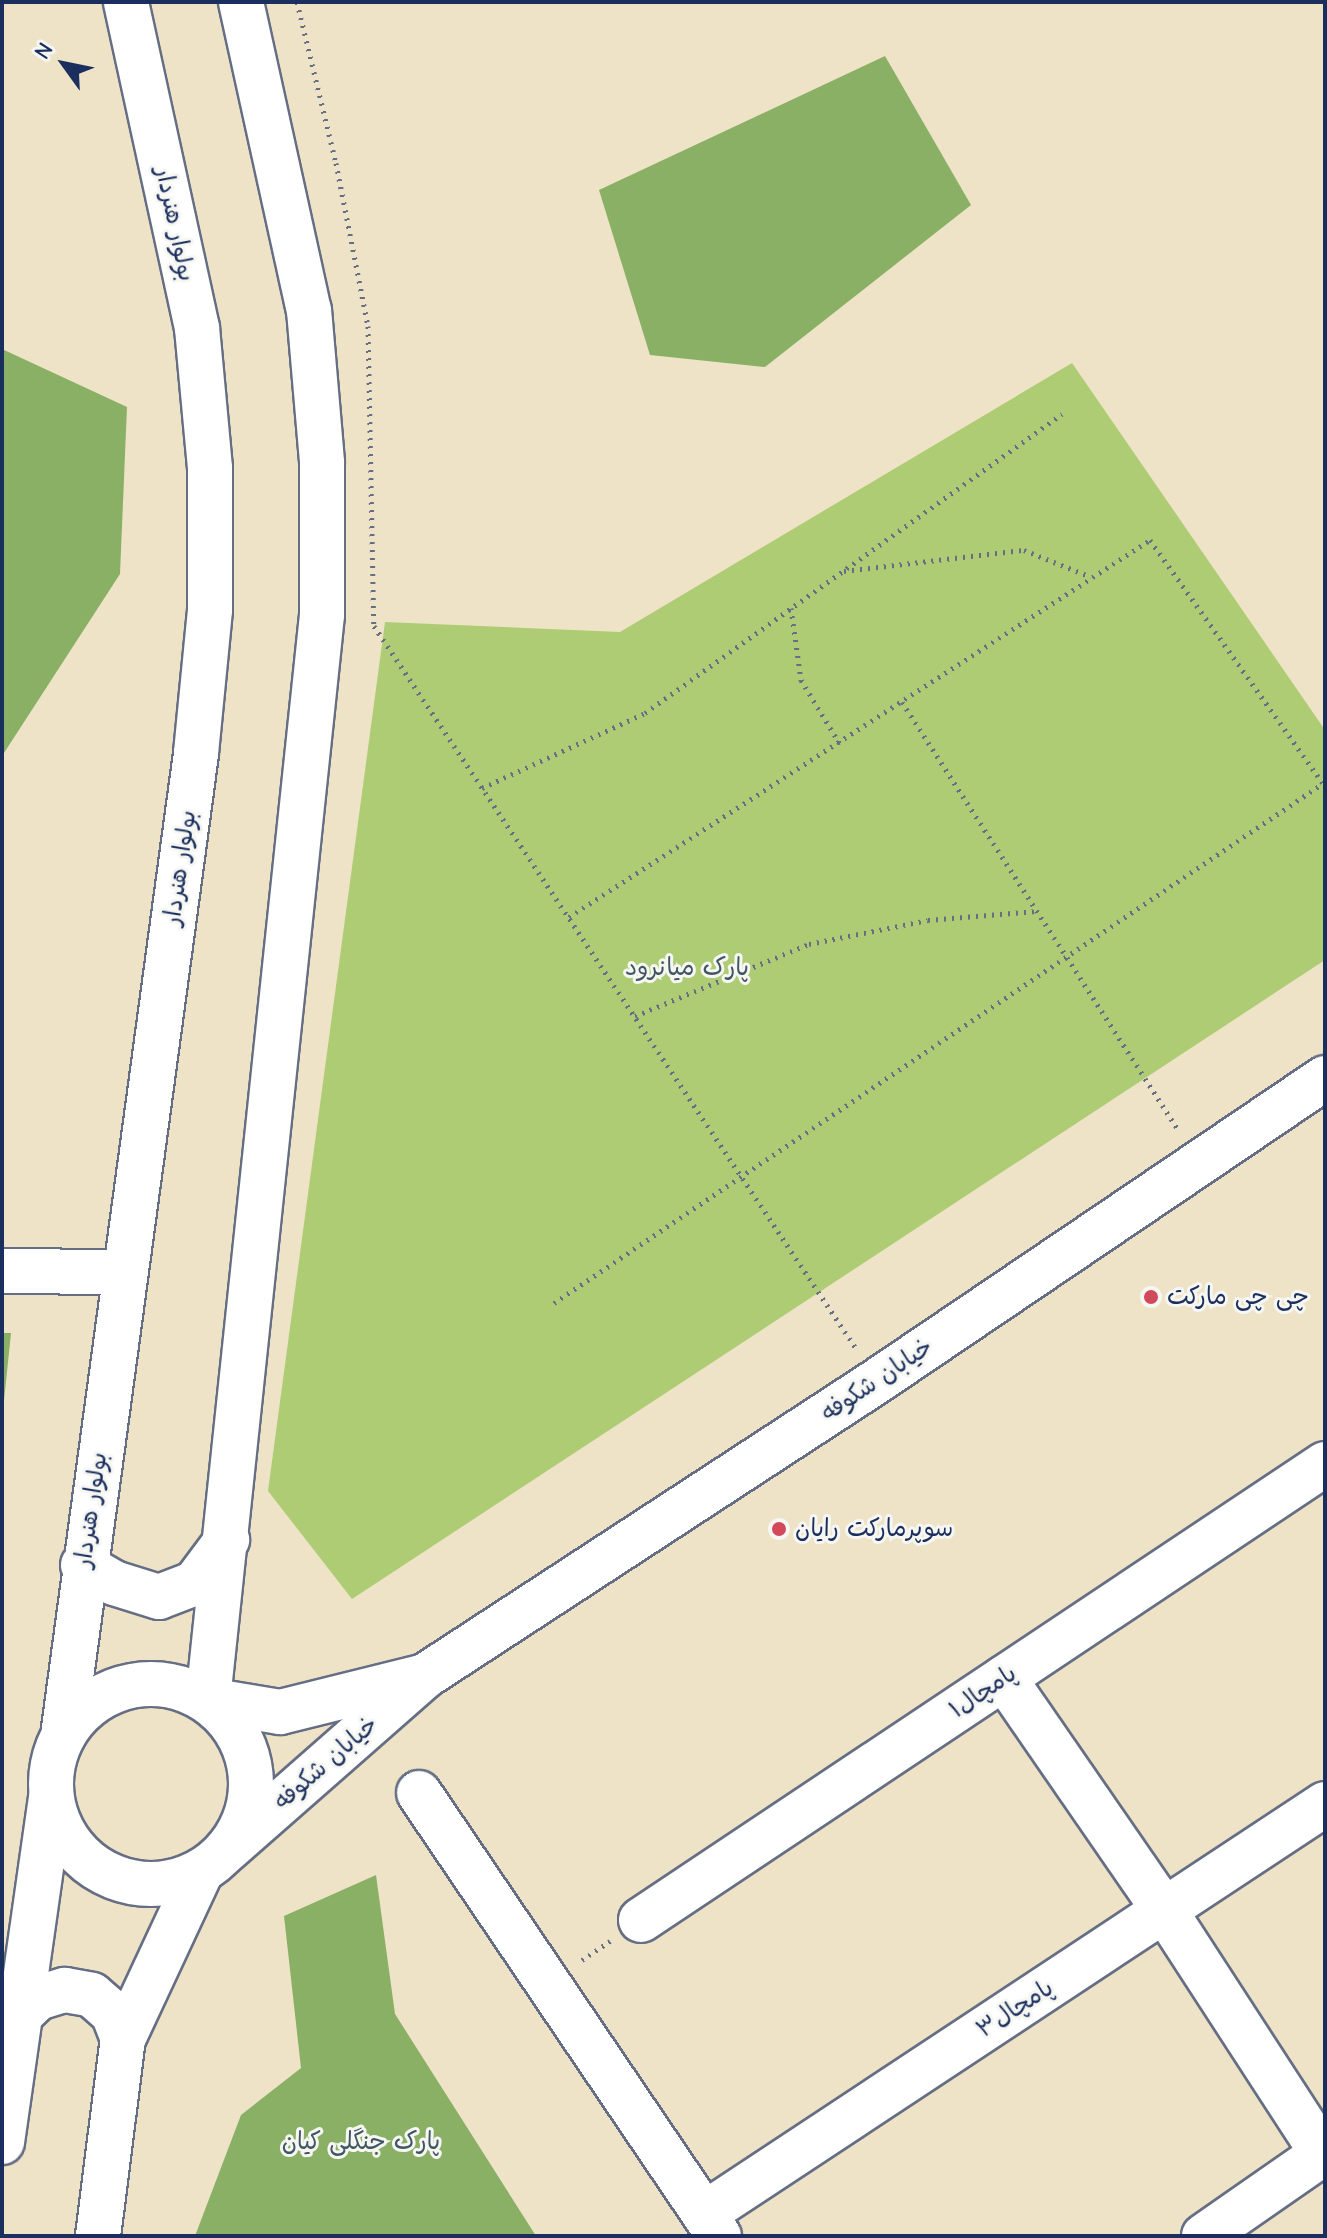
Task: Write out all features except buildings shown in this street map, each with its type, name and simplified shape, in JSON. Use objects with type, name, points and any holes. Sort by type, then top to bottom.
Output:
[{"type":"main road","name":"بولوار هنردار","points":[[63,1736],[83,1565],[196,753],[210,610],[210,468],[197,328],[126,2]]},
{"type":"main road","points":[[208,1700],[322,615],[322,463],[309,310],[241,2]]},
{"type":"main road","name":"خیابان شکوفه","points":[[214,1861],[425,1676],[877,1381],[1199,1162],[1324,1082]]},
{"type":"main road","points":[[2,1271],[124,1272]]},
{"type":"main road","name":"پامچال۱","points":[[641,1920],[1325,1464]]},
{"type":"main road","points":[[83,1565],[114,1583],[159,1597],[195,1583],[227,1540]]},
{"type":"main road","name":"خیابان شکوفه","points":[[208,1700],[280,1712],[425,1676]]},
{"type":"main road","points":[[1004,1678],[1165,1911],[1324,2152],[1204,2236]]},
{"type":"main road","points":[[2,2142],[51,1799],[52,1767],[63,1736],[82,1711],[110,1692],[144,1683],[178,1686],[208,1700],[232,1724],[248,1754],[251,1777],[245,1821],[214,1861],[123,2039],[98,2236]]},
{"type":"main road","points":[[419,1793],[712,2225]]},
{"type":"main road","points":[[51,1799],[60,1830],[79,1856],[105,1875],[136,1884],[170,1884],[214,1861]]},
{"type":"main road","name":"پامچال۳","points":[[712,2225],[1325,1804]]},
{"type":"main road","points":[[18,2017],[38,1998],[65,1990],[92,1995],[113,2013],[123,2039]]},
{"type":"path","points":[[482,788],[645,713],[1062,414]]},
{"type":"path","points":[[554,1303],[1324,782],[1150,540],[569,917]]},
{"type":"path","points":[[843,571],[1024,550],[1092,578]]},
{"type":"path","points":[[791,608],[801,680],[840,744]]},
{"type":"path","points":[[374,626],[409,686],[569,917],[877,1381]]},
{"type":"path","points":[[902,702],[1199,1162]]},
{"type":"path","points":[[635,1016],[809,944],[928,920],[1037,911]]},
{"type":"path","points":[[548,1982],[641,1920]]},
{"type":"green space","points":[[885,56],[971,205],[765,367],[650,355],[599,190]]},
{"type":"green space","points":[[2,349],[127,407],[120,574],[2,756]]},
{"type":"green space","name":"پارک میانرود","points":[[1072,363],[1325,730],[1325,960],[352,1599],[268,1491],[385,622],[620,632]]},
{"type":"green space","points":[[2,1333],[11,1333],[2,1420]]},
{"type":"green space","name":"پارک جنگلی کیان","points":[[376,1875],[395,2014],[536,2236],[195,2236],[241,2115],[301,2068],[284,1916]]},
{"type":"place","name":"چی چی مارکت","points":[[1151,1297]]},
{"type":"place","name":"سوپرمارکت رایان","points":[[779,1529]]}]
